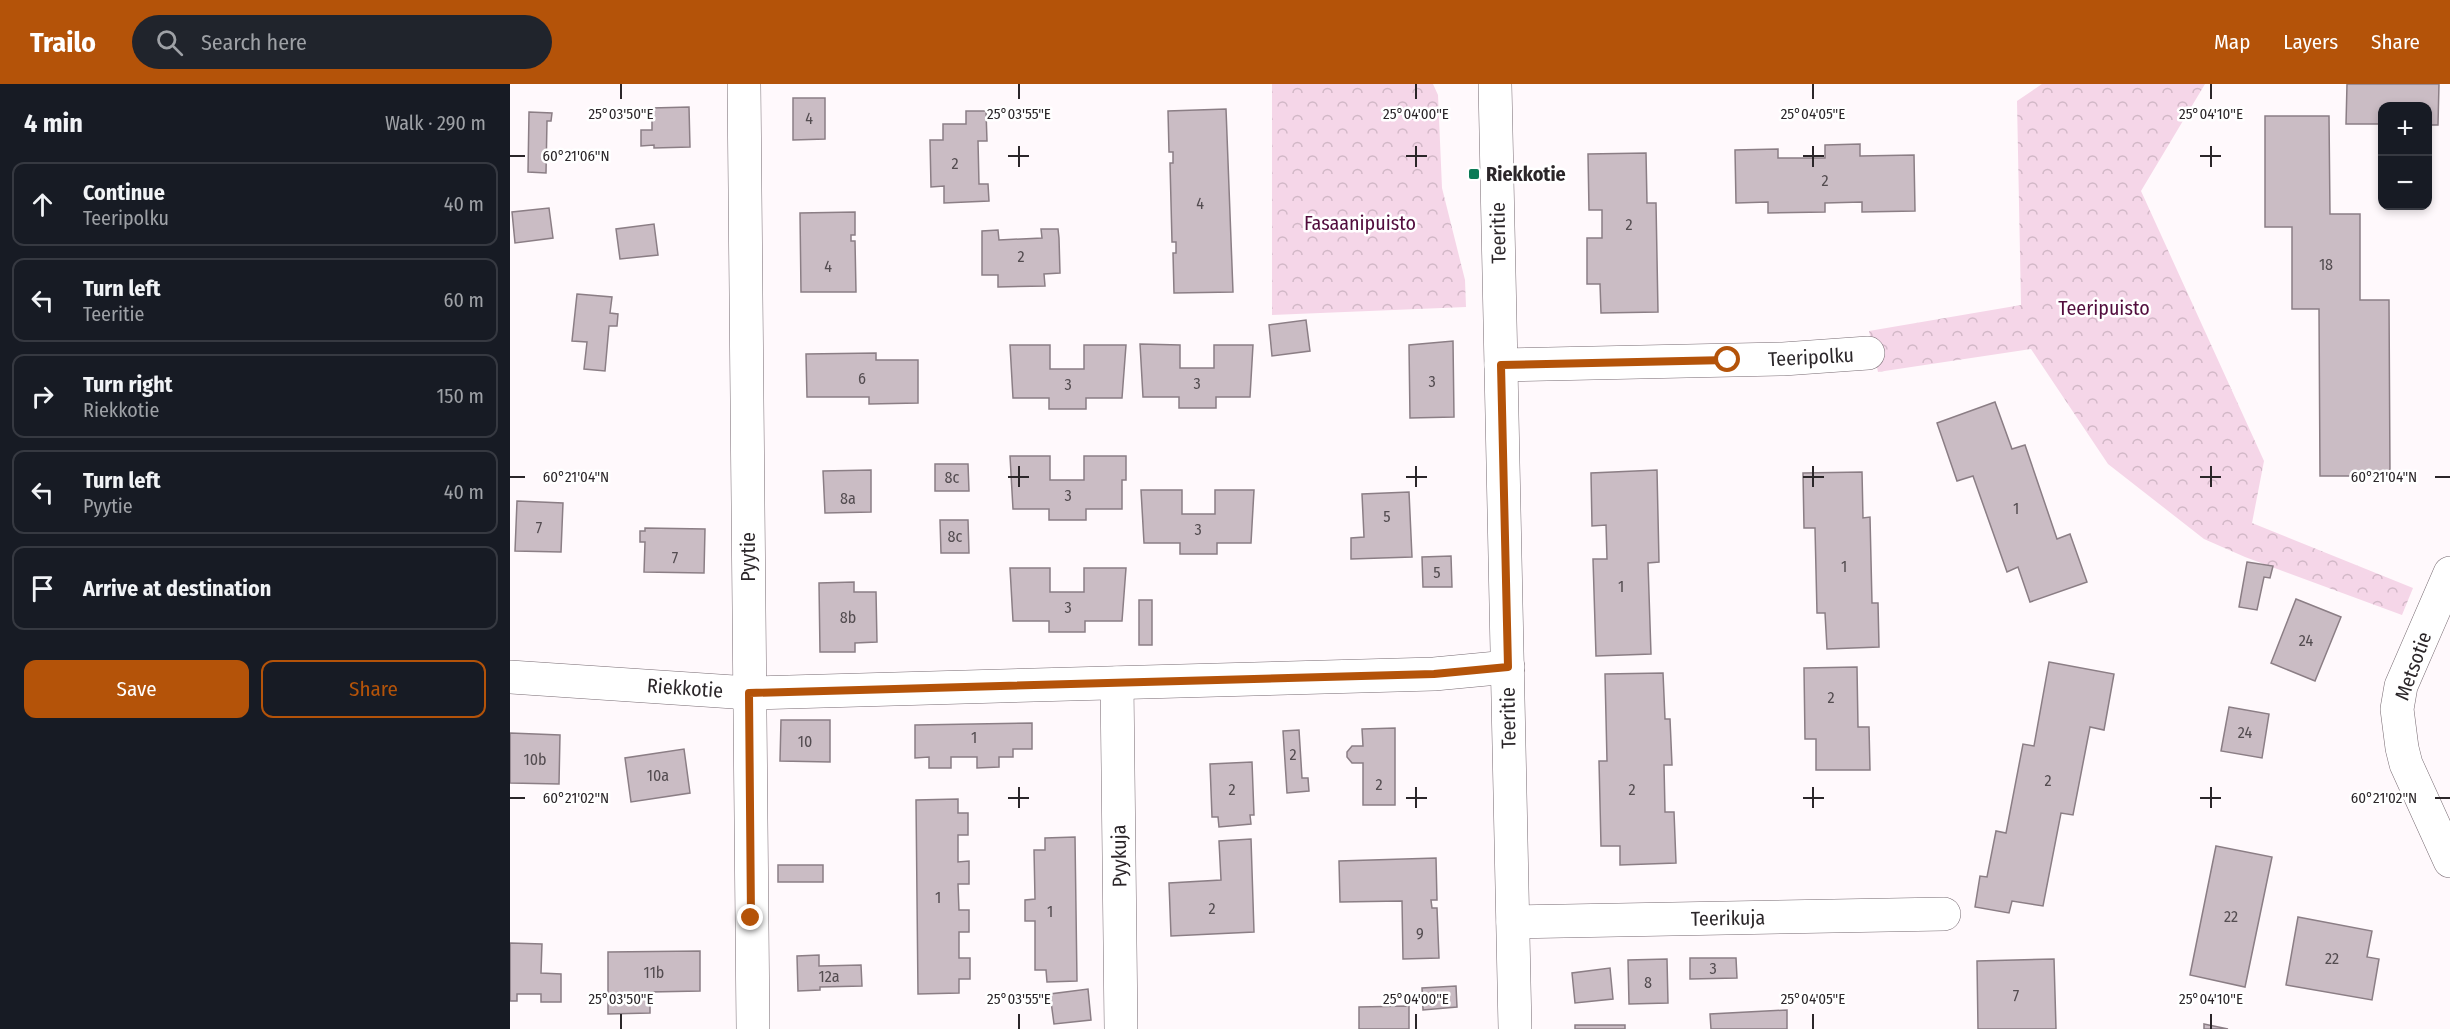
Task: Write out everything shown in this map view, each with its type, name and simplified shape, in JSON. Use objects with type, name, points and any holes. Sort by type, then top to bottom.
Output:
[{"type":"street","name":"Pyytie","points":[[744,84],[753,1029]]},
{"type":"street","name":"Teeritie","points":[[1495,84],[1515,1029]]},
{"type":"street","name":"Teeripolku","points":[[1501,365],[1783,359],[1868,353]]},
{"type":"street","name":"Metsotie","points":[[2450,573],[2401,686],[2397,710],[2406,764],[2450,861]]},
{"type":"street","name":"Riekkotie","points":[[510,677],[749,693],[1434,674],[1508,667]]},
{"type":"street","name":"Pyykuja","points":[[1118,683],[1121,1029]]},
{"type":"street","name":"Teerikuja","points":[[1513,922],[1944,914]]},
{"type":"green space","name":"Fasaanipuisto","points":[[1272,84],[1433,84],[1438,95],[1442,188],[1465,280],[1466,307],[1272,315]]},
{"type":"green space","name":"Teeripuisto","points":[[2042,84],[2205,84],[2141,191],[2264,461],[2252,523],[2413,588],[2402,615],[2245,557],[2204,539],[2108,464],[2031,349],[1878,372],[1869,331],[2021,305],[2017,101]]},
{"type":"building","points":[[2347,84],[2439,84],[2438,125],[2432,125],[2432,102],[2378,102],[2378,124],[2346,124]]},
{"type":"building","points":[[793,98],[825,98],[825,139],[793,140]]},
{"type":"building","points":[[689,107],[690,147],[641,146],[641,130],[652,130],[652,108]]},
{"type":"building","points":[[1226,109],[1233,292],[1174,293],[1173,253],[1176,253],[1176,242],[1172,242],[1170,163],[1173,163],[1173,152],[1169,152],[1168,111]]},
{"type":"building","points":[[966,111],[986,111],[987,141],[978,141],[979,184],[988,184],[989,201],[944,203],[944,186],[931,187],[930,140],[943,140],[943,124],[966,124]]},
{"type":"building","points":[[529,112],[552,113],[551,121],[547,121],[546,173],[528,172]]},
{"type":"building","points":[[2265,116],[2329,116],[2330,214],[2360,214],[2360,300],[2389,300],[2390,476],[2320,476],[2319,309],[2292,309],[2292,227],[2265,227]]},
{"type":"building","points":[[1860,144],[1860,156],[1914,155],[1915,211],[1862,212],[1862,202],[1825,203],[1825,212],[1768,213],[1768,202],[1736,203],[1735,150],[1778,149],[1778,158],[1825,158],[1825,145]]},
{"type":"building","points":[[1646,153],[1647,203],[1656,203],[1658,312],[1601,313],[1600,284],[1587,284],[1587,238],[1602,238],[1602,210],[1589,210],[1588,154]]},
{"type":"building","points":[[549,208],[553,238],[515,243],[512,212]]},
{"type":"building","points":[[855,212],[855,235],[851,235],[851,241],[855,241],[856,292],[801,292],[800,213]]},
{"type":"building","points":[[654,224],[658,255],[620,259],[616,229]]},
{"type":"building","points":[[1041,229],[1058,229],[1059,238],[1060,273],[1044,274],[1045,286],[998,287],[998,275],[982,275],[982,231],[998,230],[999,240],[1042,238]]},
{"type":"building","points":[[577,294],[612,297],[610,313],[618,314],[617,326],[609,326],[605,371],[584,369],[587,342],[572,341]]},
{"type":"building","points":[[1306,320],[1310,351],[1272,356],[1269,325]]},
{"type":"building","points":[[1453,341],[1454,417],[1410,418],[1409,345]]},
{"type":"building","points":[[1140,344],[1180,345],[1180,368],[1214,368],[1214,345],[1253,345],[1250,397],[1216,397],[1216,408],[1179,408],[1179,397],[1143,397]]},
{"type":"building","points":[[1010,345],[1050,345],[1050,369],[1084,369],[1084,345],[1126,345],[1122,398],[1086,398],[1086,409],[1049,409],[1049,398],[1013,398]]},
{"type":"building","points":[[876,353],[876,360],[918,360],[918,403],[869,404],[869,397],[807,397],[806,354]]},
{"type":"building","points":[[1995,402],[2012,449],[2025,445],[2057,539],[2070,534],[2087,582],[2030,602],[2018,567],[2007,572],[1973,476],[1957,481],[1937,423]]},
{"type":"building","points":[[1010,456],[1050,456],[1050,480],[1084,480],[1084,456],[1126,456],[1126,480],[1122,480],[1122,509],[1086,509],[1086,520],[1049,520],[1049,509],[1013,509]]},
{"type":"building","points":[[935,464],[968,464],[969,491],[935,491]]},
{"type":"building","points":[[871,470],[871,512],[825,513],[823,471]]},
{"type":"building","points":[[1657,470],[1659,562],[1648,563],[1651,654],[1596,656],[1593,559],[1607,559],[1606,525],[1592,526],[1591,473]]},
{"type":"building","points":[[1862,472],[1863,518],[1870,517],[1872,603],[1878,603],[1879,647],[1827,649],[1825,613],[1817,613],[1815,528],[1804,528],[1803,473]]},
{"type":"building","points":[[1141,490],[1182,490],[1182,514],[1215,514],[1215,490],[1254,490],[1251,543],[1217,543],[1217,554],[1180,554],[1180,543],[1144,543]]},
{"type":"building","points":[[1409,492],[1412,557],[1351,559],[1351,538],[1364,537],[1362,494]]},
{"type":"building","points":[[517,501],[563,503],[561,552],[515,551]]},
{"type":"building","points":[[940,520],[968,520],[969,553],[941,553]]},
{"type":"building","points":[[645,528],[705,529],[704,573],[644,572],[645,542],[640,542],[640,531],[645,531]]},
{"type":"building","points":[[1451,556],[1452,587],[1423,587],[1422,557]]},
{"type":"building","points":[[2247,562],[2273,566],[2270,578],[2264,577],[2257,610],[2239,607]]},
{"type":"building","points":[[1010,568],[1050,568],[1050,592],[1084,592],[1084,568],[1126,568],[1122,621],[1085,621],[1085,632],[1049,632],[1049,621],[1013,621]]},
{"type":"building","points":[[854,582],[854,592],[876,592],[877,642],[855,643],[855,652],[820,652],[819,583]]},
{"type":"building","points":[[2296,599],[2341,617],[2315,681],[2271,663]]},
{"type":"building","points":[[1139,600],[1152,600],[1152,645],[1139,645]]},
{"type":"building","points":[[2049,662],[2114,674],[2104,730],[2090,727],[2073,815],[2061,813],[2043,906],[2012,901],[2009,913],[1975,907],[1980,876],[1987,877],[1996,831],[2006,833],[2023,744],[2034,746]]},
{"type":"building","points":[[1857,667],[1858,727],[1869,727],[1870,770],[1816,770],[1816,739],[1805,739],[1804,668]]},
{"type":"building","points":[[1663,673],[1665,719],[1670,719],[1672,765],[1664,765],[1665,812],[1674,812],[1676,863],[1620,865],[1620,846],[1601,846],[1599,761],[1607,761],[1605,674]]},
{"type":"building","points":[[2229,707],[2269,714],[2262,758],[2221,751]]},
{"type":"building","points":[[781,720],[830,720],[830,762],[780,761]]},
{"type":"building","points":[[1032,723],[1032,749],[1013,749],[1013,757],[999,757],[999,767],[977,768],[977,757],[951,757],[951,768],[929,768],[929,757],[915,758],[915,725]]},
{"type":"building","points":[[1395,728],[1395,805],[1363,805],[1363,763],[1352,763],[1347,757],[1347,752],[1352,746],[1363,746],[1362,729]]},
{"type":"building","points":[[1299,730],[1302,778],[1308,778],[1309,791],[1287,793],[1283,731]]},
{"type":"building","points":[[510,733],[560,735],[559,784],[510,783]]},
{"type":"building","points":[[684,749],[690,793],[631,802],[625,758]]},
{"type":"building","points":[[1252,762],[1254,815],[1250,815],[1251,824],[1219,827],[1218,817],[1212,817],[1210,764]]},
{"type":"building","points":[[958,799],[958,813],[968,813],[968,835],[958,835],[958,862],[969,861],[969,884],[958,884],[959,910],[969,910],[969,932],[959,932],[959,958],[970,958],[970,979],[959,979],[959,993],[918,994],[916,800]]},
{"type":"building","points":[[1075,837],[1077,981],[1047,982],[1046,970],[1035,970],[1035,921],[1025,921],[1025,900],[1035,899],[1034,850],[1045,850],[1045,838]]},
{"type":"building","points":[[1251,839],[1254,932],[1171,936],[1169,883],[1221,880],[1219,841]]},
{"type":"building","points":[[2216,846],[2272,857],[2245,987],[2190,975]]},
{"type":"building","points":[[1436,858],[1437,900],[1431,900],[1432,908],[1437,908],[1439,958],[1403,959],[1402,901],[1340,902],[1339,861]]},
{"type":"building","points":[[778,865],[823,865],[823,882],[778,882]]},
{"type":"building","points":[[2298,917],[2372,931],[2367,957],[2379,959],[2372,1000],[2286,985]]},
{"type":"building","points":[[510,943],[542,944],[541,973],[561,974],[561,1002],[541,1002],[541,994],[517,994],[517,1001],[510,1001]]},
{"type":"building","points":[[700,951],[700,991],[650,992],[650,1013],[608,1014],[608,952]]},
{"type":"building","points":[[819,955],[819,966],[861,965],[862,986],[820,987],[820,990],[798,991],[797,956]]},
{"type":"building","points":[[1690,958],[1736,958],[1737,978],[1690,979]]},
{"type":"building","points":[[1667,959],[1668,1003],[1629,1004],[1628,960]]},
{"type":"building","points":[[2054,959],[2056,1029],[1978,1029],[1977,961]]},
{"type":"building","points":[[1610,968],[1613,999],[1575,1003],[1572,973]]},
{"type":"building","points":[[1456,986],[1457,1007],[1423,1010],[1422,988]]},
{"type":"building","points":[[1088,989],[1091,1020],[1054,1024],[1050,994]]},
{"type":"building","points":[[1409,1006],[1409,1029],[1359,1029],[1359,1007]]},
{"type":"building","points":[[1787,1010],[1787,1029],[1711,1029],[1710,1014]]},
{"type":"building","points":[[2204,1024],[2228,1029],[2204,1029]]},
{"type":"building","points":[[1575,1025],[1625,1025],[1625,1029],[1575,1029]]},
{"type":"place","name":"Riekkotie","points":[[1474,174]]},
{"type":"route","points":[[751,918],[749,693],[1434,674],[1508,667],[1501,365],[1728,360]]}]
